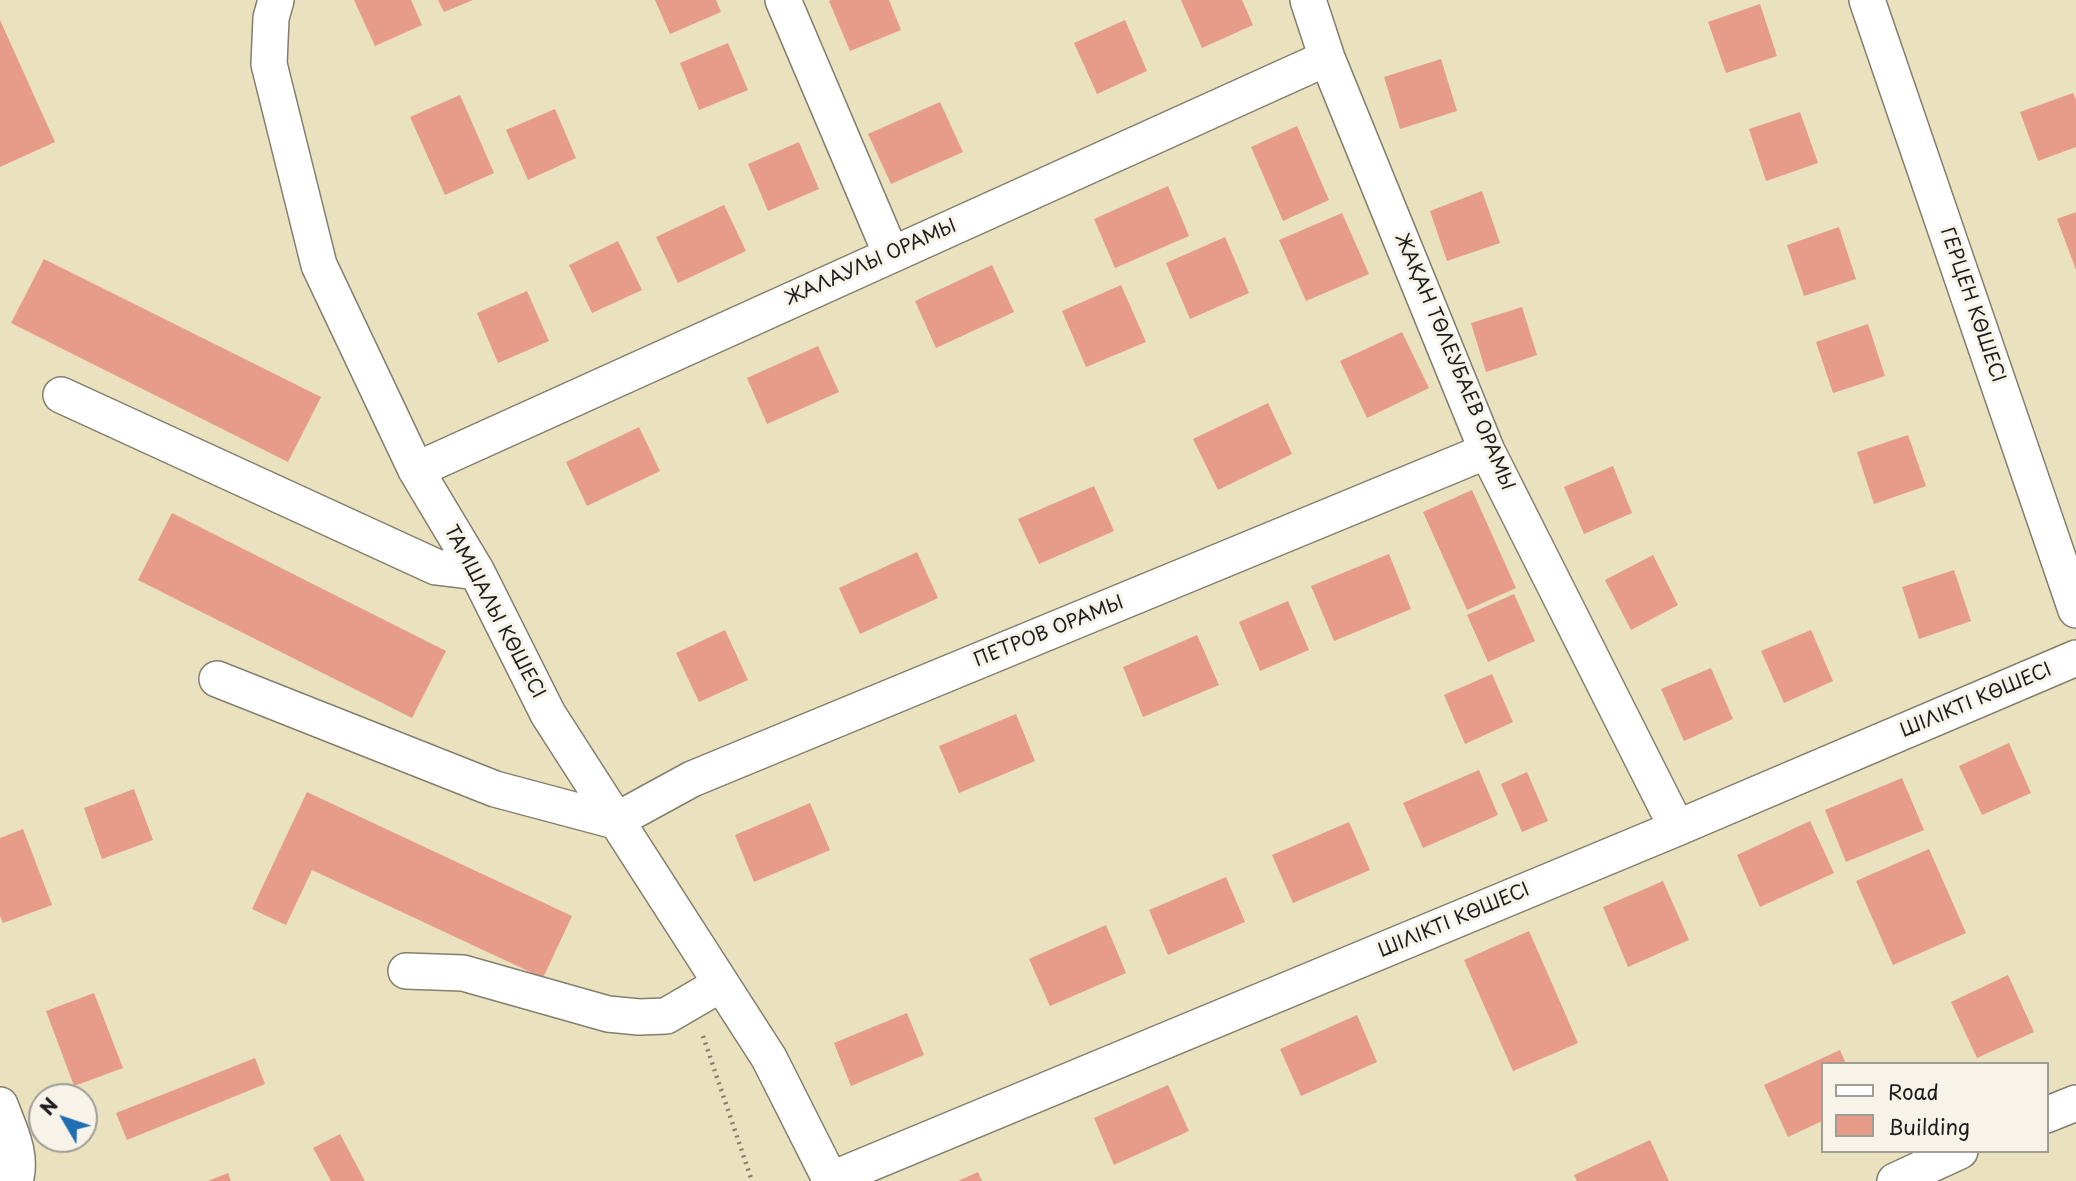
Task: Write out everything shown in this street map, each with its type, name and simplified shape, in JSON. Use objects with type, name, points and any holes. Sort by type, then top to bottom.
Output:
[{"type":"street","name":"ТАМШАЛЫ КӨШЕСІ","points":[[276,0],[271,18],[269,64],[319,265],[416,470],[477,572],[548,714],[615,821],[706,993],[769,1058],[831,1180]]},
{"type":"street","points":[[783,0],[891,254]]},
{"type":"street","name":"ЖАҚАН ТӨЛЕУБАЕВ ОРАМЫ","points":[[1308,0],[1327,58],[1488,451],[1678,828]]},
{"type":"street","name":"ГЕРЦЕН КӨШЕСІ","points":[[1867,0],[2076,610]]},
{"type":"street","name":"ЖАЛАУЛЫ ОРАМЫ","points":[[416,470],[1327,58]]},
{"type":"street","points":[[61,395],[436,567],[477,572]]},
{"type":"street","name":"ПЕТРОВ ОРАМЫ","points":[[615,821],[692,779],[1488,451]]},
{"type":"street","name":"ШІЛІКТІ КӨШЕСІ","points":[[831,1180],[1678,828],[2076,658]]},
{"type":"street","points":[[217,679],[495,789],[615,821]]},
{"type":"street","points":[[406,971],[463,973],[608,1014],[639,1017],[666,1016],[706,993]]},
{"type":"street","points":[[2048,1114],[2076,1103]]},
{"type":"street","points":[[0,1105],[16,1146],[15,1181]]},
{"type":"street","points":[[1895,1181],[1956,1153]]},
{"type":"path","points":[[706,993],[752,1181]]},
{"type":"building","points":[[354,0],[411,0],[422,25],[375,46]]},
{"type":"building","points":[[438,0],[473,0],[444,12]]},
{"type":"building","points":[[655,0],[716,0],[721,12],[670,34]]},
{"type":"building","points":[[889,0],[901,30],[850,51],[829,1]]},
{"type":"building","points":[[1181,0],[1242,0],[1253,25],[1202,48]]},
{"type":"building","points":[[1760,4],[1777,56],[1726,73],[1708,22]]},
{"type":"building","points":[[0,20],[55,142],[0,167]]},
{"type":"building","points":[[1125,20],[1147,71],[1097,94],[1074,43]]},
{"type":"building","points":[[728,43],[748,90],[699,110],[680,63]]},
{"type":"building","points":[[1441,59],[1457,111],[1400,129],[1384,77]]},
{"type":"building","points":[[2073,93],[2076,100],[2076,147],[2038,161],[2020,112]]},
{"type":"building","points":[[460,95],[494,173],[445,195],[410,117]]},
{"type":"building","points":[[940,102],[963,152],[891,184],[868,134]]},
{"type":"building","points":[[555,109],[576,158],[528,180],[506,130]]},
{"type":"building","points":[[1800,112],[1818,163],[1766,181],[1749,129]]},
{"type":"building","points":[[1297,126],[1329,200],[1283,221],[1251,147]]},
{"type":"building","points":[[799,142],[819,189],[768,211],[748,164]]},
{"type":"building","points":[[1168,186],[1189,236],[1115,268],[1094,219]]},
{"type":"building","points":[[1482,191],[1500,243],[1447,261],[1430,211]]},
{"type":"building","points":[[724,205],[746,251],[678,283],[656,237]]},
{"type":"building","points":[[2076,212],[2076,270],[2057,219]]},
{"type":"building","points":[[1342,213],[1369,274],[1306,301],[1279,240]]},
{"type":"building","points":[[1839,227],[1856,279],[1804,296],[1787,245]]},
{"type":"building","points":[[1225,237],[1249,293],[1190,319],[1166,263]]},
{"type":"building","points":[[618,241],[642,290],[592,313],[569,265]]},
{"type":"building","points":[[44,259],[321,397],[288,462],[11,323]]},
{"type":"building","points":[[992,265],[1014,312],[936,348],[915,301]]},
{"type":"building","points":[[1121,285],[1146,342],[1086,367],[1062,311]]},
{"type":"building","points":[[527,291],[549,341],[498,363],[477,313]]},
{"type":"building","points":[[1522,307],[1537,355],[1486,372],[1471,323]]},
{"type":"building","points":[[1868,324],[1885,376],[1833,393],[1816,342]]},
{"type":"building","points":[[1402,332],[1429,388],[1367,418],[1340,361]]},
{"type":"building","points":[[818,346],[839,392],[767,424],[747,378]]},
{"type":"building","points":[[1268,403],[1292,454],[1218,490],[1193,439]]},
{"type":"building","points":[[639,427],[660,471],[587,506],[566,462]]},
{"type":"building","points":[[1908,435],[1926,486],[1874,504],[1857,452]]},
{"type":"building","points":[[1613,466],[1632,513],[1584,534],[1564,487]]},
{"type":"building","points":[[1094,486],[1114,531],[1039,564],[1018,519]]},
{"type":"building","points":[[1472,490],[1516,588],[1467,610],[1423,512]]},
{"type":"building","points":[[172,513],[446,651],[412,718],[138,580]]},
{"type":"building","points":[[917,552],[938,598],[860,634],[839,588]]},
{"type":"building","points":[[1389,554],[1411,609],[1334,641],[1311,586]]},
{"type":"building","points":[[1653,555],[1678,605],[1631,630],[1605,580]]},
{"type":"building","points":[[1954,570],[1971,621],[1919,639],[1902,587]]},
{"type":"building","points":[[1514,594],[1535,641],[1488,662],[1467,615]]},
{"type":"building","points":[[1288,601],[1309,650],[1260,671],[1239,622]]},
{"type":"building","points":[[725,630],[748,680],[699,702],[676,653]]},
{"type":"building","points":[[1811,630],[1833,681],[1784,703],[1761,651]]},
{"type":"building","points":[[1197,635],[1219,685],[1143,717],[1123,667]]},
{"type":"building","points":[[1711,668],[1733,719],[1684,741],[1661,689]]},
{"type":"building","points":[[1492,674],[1513,722],[1465,744],[1444,695]]},
{"type":"building","points":[[1016,714],[1035,761],[959,793],[939,746]]},
{"type":"building","points":[[2009,743],[2031,793],[1982,815],[1959,766]]},
{"type":"building","points":[[1479,770],[1498,815],[1423,848],[1403,803]]},
{"type":"building","points":[[1527,772],[1548,821],[1522,832],[1501,784]]},
{"type":"building","points":[[1902,778],[1924,830],[1846,862],[1825,810]]},
{"type":"building","points":[[134,789],[153,840],[102,859],[84,808]]},
{"type":"building","points":[[307,792],[572,916],[543,978],[312,870],[286,925],[252,909]]},
{"type":"building","points":[[810,803],[830,850],[754,882],[735,835]]},
{"type":"building","points":[[1810,821],[1834,873],[1760,907],[1737,855]]},
{"type":"building","points":[[1349,822],[1370,870],[1293,903],[1272,855]]},
{"type":"building","points":[[23,829],[52,905],[3,923],[0,916],[0,838]]},
{"type":"building","points":[[1929,849],[1966,933],[1893,965],[1856,881]]},
{"type":"building","points":[[1226,877],[1245,922],[1168,955],[1149,910]]},
{"type":"building","points":[[1663,881],[1689,940],[1628,967],[1603,907]]},
{"type":"building","points":[[1106,925],[1126,973],[1050,1006],[1029,959]]},
{"type":"building","points":[[1529,931],[1578,1043],[1513,1071],[1464,960]]},
{"type":"building","points":[[2008,975],[2034,1032],[1977,1058],[1951,1002]]},
{"type":"building","points":[[94,993],[123,1068],[82,1083],[73,1083],[46,1011]]},
{"type":"building","points":[[907,1013],[924,1055],[851,1086],[834,1043]]},
{"type":"building","points":[[1357,1015],[1377,1062],[1301,1096],[1280,1049]]},
{"type":"building","points":[[1840,1050],[1845,1062],[1820,1062],[1820,1122],[1788,1137],[1764,1085]]},
{"type":"building","points":[[255,1058],[265,1084],[127,1140],[116,1113]]},
{"type":"building","points":[[1168,1085],[1189,1131],[1114,1165],[1094,1118]]},
{"type":"building","points":[[340,1134],[365,1181],[331,1181],[313,1148]]},
{"type":"building","points":[[1650,1140],[1669,1181],[1577,1181],[1574,1175]]},
{"type":"building","points":[[978,1172],[982,1181],[958,1181]]},
{"type":"building","points":[[228,1173],[231,1181],[208,1181]]}]
